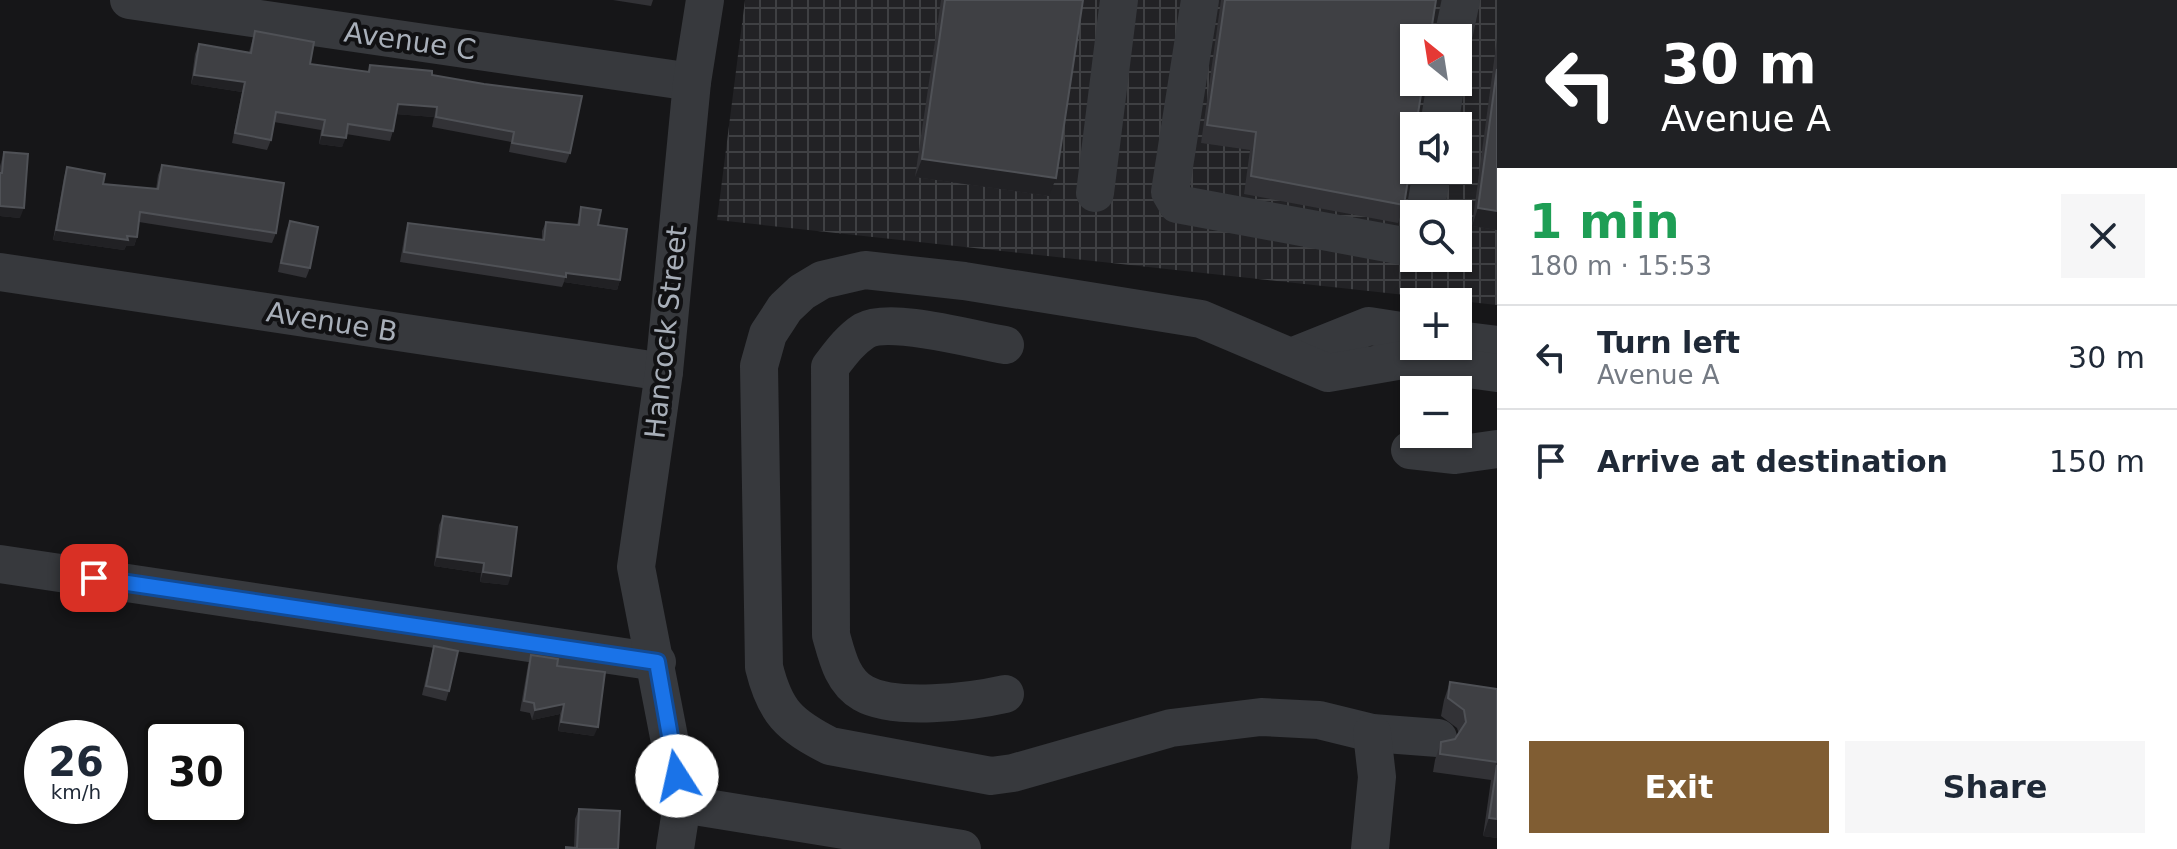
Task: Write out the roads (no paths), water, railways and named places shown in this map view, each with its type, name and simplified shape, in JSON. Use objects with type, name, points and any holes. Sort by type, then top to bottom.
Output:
[{"type":"street","name":"Avenue C","points":[[129,0],[692,82]]},
{"type":"street","name":"Hancock Street","points":[[675,849],[682,804],[657,662],[636,567],[664,372],[692,82],[705,0]]},
{"type":"street","points":[[1095,193],[1119,0]]},
{"type":"street","points":[[1200,0],[1170,192],[1172,199],[1177,204],[1400,245]]},
{"type":"street","points":[[1456,24],[1461,0]]},
{"type":"street","points":[[1438,738],[1372,733],[1319,720],[1261,717],[1171,728],[1013,773],[991,776],[830,746],[785,717],[775,705],[764,667],[759,366],[768,334],[785,308],[802,292],[822,280],[865,270],[964,281],[1201,319],[1328,373],[1403,360],[1497,373]]},
{"type":"street","name":"Avenue B","points":[[0,272],[664,372]]},
{"type":"street","points":[[1294,356],[1369,326],[1400,331]]},
{"type":"street","points":[[1005,345],[894,327],[867,329],[830,367],[831,635],[841,670],[861,692],[886,702],[976,701],[1005,694]]},
{"type":"street","points":[[1472,342],[1497,345]]},
{"type":"street","points":[[1410,450],[1435,454],[1488,451]]},
{"type":"street","points":[[0,564],[657,662]]},
{"type":"street","points":[[1370,849],[1377,777],[1372,733]]},
{"type":"street","points":[[682,804],[962,849]]}]
